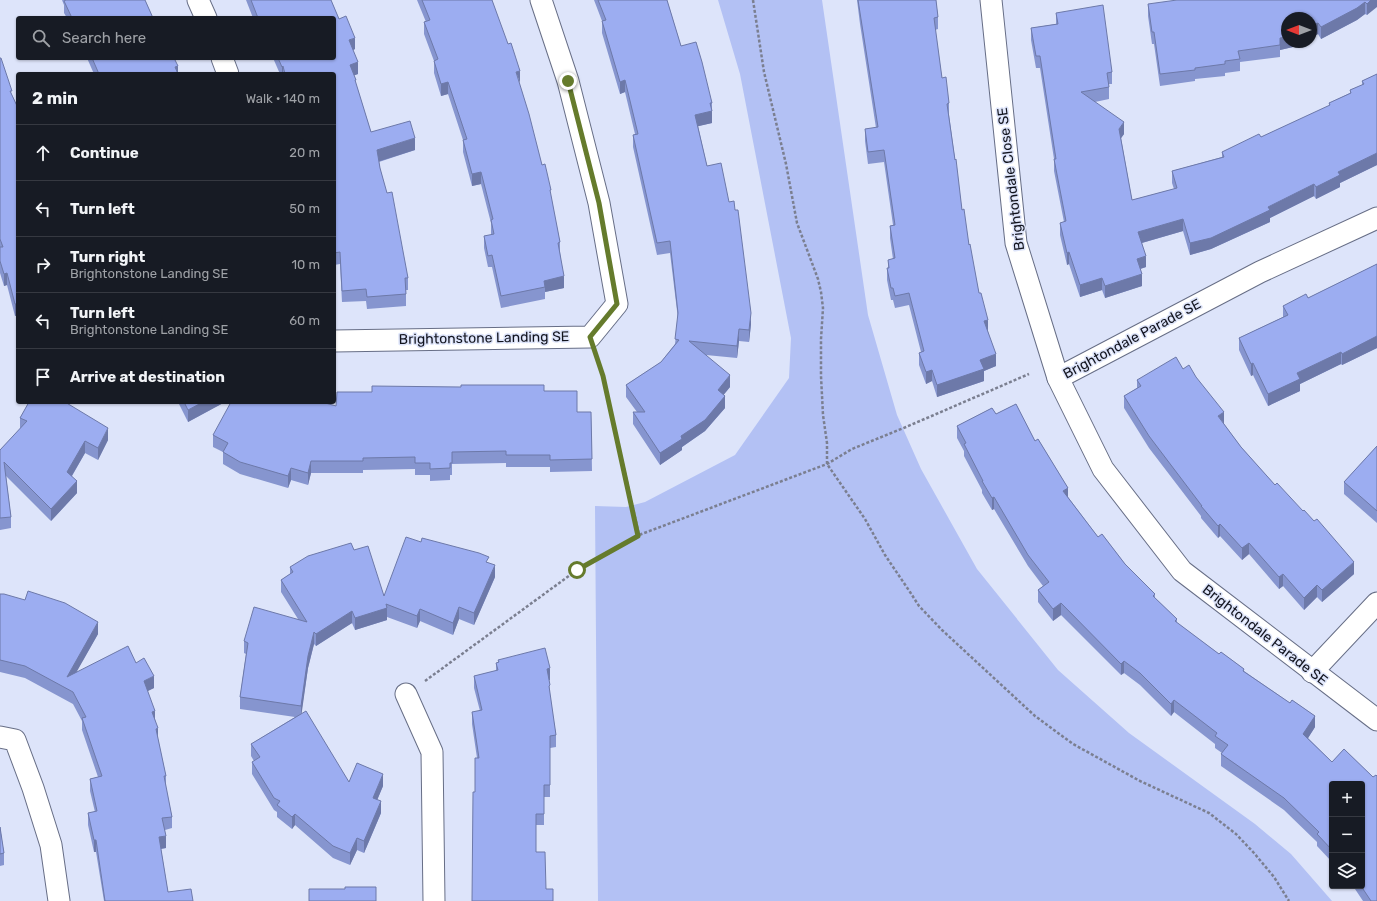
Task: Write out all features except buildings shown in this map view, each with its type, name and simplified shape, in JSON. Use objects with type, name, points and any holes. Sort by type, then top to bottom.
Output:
[{"type":"street","points":[[198,0],[205,16]]},
{"type":"street","name":"Brightonstone Landing SE","points":[[336,341],[590,337],[617,304],[599,203],[568,81],[541,0]]},
{"type":"street","name":"Brightondale Close SE","points":[[991,0],[1016,243],[1058,378]]},
{"type":"street","points":[[223,60],[227,72]]},
{"type":"street","name":"Brightondale Parade SE","points":[[1377,218],[1260,272],[1058,378],[1102,470],[1182,571],[1312,672],[1377,720]]},
{"type":"street","points":[[1312,672],[1377,603]]},
{"type":"street","points":[[406,694],[432,752],[434,901]]},
{"type":"street","points":[[0,736],[15,740],[33,788],[51,845],[58,901]]},
{"type":"path","points":[[753,0],[764,72],[786,164],[798,223],[818,279],[821,292],[823,308],[821,376],[823,415],[827,443],[827,464],[919,606],[942,630],[1035,716],[1073,744],[1140,781],[1209,813],[1236,834],[1274,876],[1289,901]]},
{"type":"path","points":[[590,337],[603,376],[638,536]]},
{"type":"path","points":[[406,694],[577,570],[638,536],[827,464],[852,449],[1029,374]]},
{"type":"shaded area","points":[[718,0],[822,0],[868,315],[897,415],[921,469],[977,569],[1058,670],[1129,733],[1255,824],[1291,854],[1332,901],[598,901],[595,506],[626,507],[645,502],[735,455],[789,378],[791,338],[740,74]]},
{"type":"route","points":[[568,81],[599,203],[617,304],[590,337],[603,376],[638,536],[577,570]]}]
